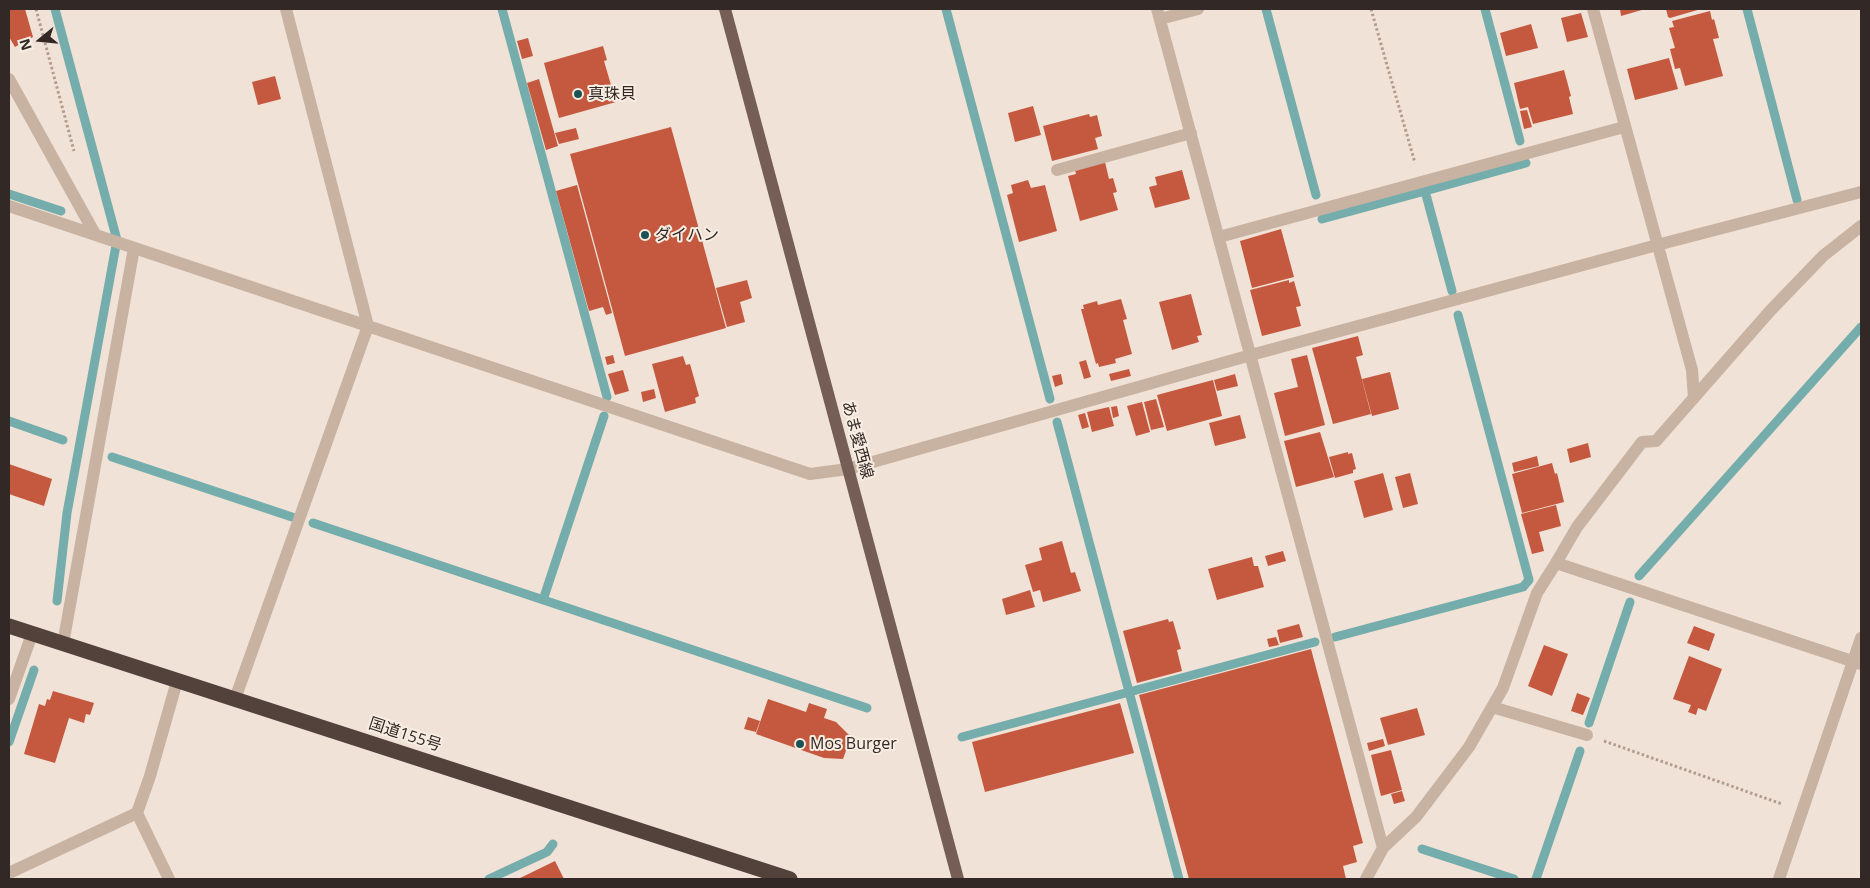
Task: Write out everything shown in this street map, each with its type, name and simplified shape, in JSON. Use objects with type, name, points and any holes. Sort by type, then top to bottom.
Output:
[{"type":"highway","name":"国道155号","points":[[9,626],[790,879]]},
{"type":"main road","name":"あま愛西線","points":[[724,9],[958,879]]},
{"type":"street","points":[[236,699],[368,326],[286,9]]},
{"type":"street","points":[[1198,9],[1159,14],[1383,848]]},
{"type":"street","points":[[1593,9],[1656,245],[1692,370],[1694,398]]},
{"type":"street","points":[[9,79],[95,234]]},
{"type":"street","points":[[1219,237],[1624,127]]},
{"type":"street","points":[[1057,170],[1191,133]]},
{"type":"street","points":[[9,206],[810,474],[848,469],[1250,355],[1656,245],[1861,192]]},
{"type":"street","points":[[1366,879],[1383,848],[1416,817],[1468,747],[1504,688],[1537,593],[1577,527],[1642,442],[1656,441],[1770,311],[1823,256],[1861,226]]},
{"type":"street","points":[[63,644],[131,247]]},
{"type":"street","points":[[1556,563],[1857,663]]},
{"type":"street","points":[[9,699],[32,634]]},
{"type":"street","points":[[1779,879],[1857,663],[1861,638]]},
{"type":"street","points":[[169,879],[137,813],[178,681]]},
{"type":"street","points":[[1492,707],[1587,735]]},
{"type":"street","points":[[9,873],[137,813]]},
{"type":"path","points":[[36,9],[77,160]]},
{"type":"path","points":[[1371,9],[1421,182]]},
{"type":"path","points":[[1587,735],[1802,811]]},
{"type":"building","points":[[9,9],[25,9],[33,37],[15,47],[9,37]]},
{"type":"building","points":[[1620,9],[1645,9],[1621,16]]},
{"type":"building","points":[[1666,9],[1701,9],[1670,18]]},
{"type":"building","points":[[1710,11],[1719,38],[1713,39],[1723,76],[1685,86],[1680,68],[1675,69],[1670,49],[1675,48],[1669,28],[1674,27],[1672,21]]},
{"type":"building","points":[[1581,13],[1588,37],[1567,42],[1561,18]]},
{"type":"building","points":[[1531,24],[1538,48],[1506,56],[1500,33]]},
{"type":"building","points":[[528,38],[533,56],[522,59],[517,41]]},
{"type":"building","points":[[603,46],[607,60],[604,61],[616,102],[559,118],[544,63]]},
{"type":"building","points":[[1669,58],[1678,89],[1635,100],[1627,69]]},
{"type":"building","points":[[1564,70],[1571,96],[1569,97],[1573,114],[1533,124],[1528,107],[1520,109],[1514,83]]},
{"type":"building","points":[[275,76],[281,99],[258,105],[252,82]]},
{"type":"building","points":[[539,79],[558,146],[546,150],[527,83]]},
{"type":"building","points":[[1033,106],[1041,135],[1015,142],[1008,113]]},
{"type":"building","points":[[1527,110],[1532,127],[1524,129],[1520,111]]},
{"type":"building","points":[[1089,114],[1090,117],[1097,115],[1102,136],[1095,138],[1098,149],[1052,161],[1043,126]]},
{"type":"building","points":[[671,127],[726,328],[625,356],[570,154]]},
{"type":"building","points":[[576,128],[579,139],[559,144],[555,133]]},
{"type":"building","points":[[1105,162],[1109,179],[1113,178],[1117,192],[1113,193],[1118,210],[1080,221],[1068,176],[1076,174],[1075,170]]},
{"type":"building","points":[[1182,170],[1190,199],[1155,208],[1149,187],[1157,185],[1155,177]]},
{"type":"building","points":[[1028,180],[1031,188],[1045,185],[1057,231],[1019,242],[1007,195],[1013,193],[1011,185]]},
{"type":"building","points":[[577,185],[612,313],[606,315],[603,307],[589,311],[556,191]]},
{"type":"building","points":[[1281,229],[1294,277],[1252,288],[1240,241]]},
{"type":"building","points":[[747,280],[752,298],[740,302],[745,322],[727,327],[716,288]]},
{"type":"building","points":[[1289,280],[1289,283],[1294,281],[1301,306],[1296,307],[1301,326],[1262,336],[1250,290]]},
{"type":"building","points":[[1191,294],[1202,335],[1197,336],[1199,342],[1172,350],[1159,302]]},
{"type":"building","points":[[1121,299],[1127,319],[1123,320],[1132,354],[1115,359],[1116,363],[1099,367],[1098,363],[1096,364],[1081,309],[1084,309],[1083,305],[1097,301],[1098,305]]},
{"type":"building","points":[[1358,336],[1363,355],[1356,357],[1371,414],[1333,424],[1312,348]]},
{"type":"building","points":[[613,355],[615,363],[607,365],[605,357]]},
{"type":"building","points":[[1307,355],[1325,425],[1285,436],[1274,393],[1298,387],[1291,359]]},
{"type":"building","points":[[683,356],[686,365],[690,364],[699,396],[695,398],[696,403],[665,412],[652,364]]},
{"type":"building","points":[[1086,360],[1091,377],[1084,379],[1079,362]]},
{"type":"building","points":[[1129,369],[1131,376],[1111,381],[1109,374]]},
{"type":"building","points":[[623,370],[629,391],[615,395],[608,374]]},
{"type":"building","points":[[1390,372],[1399,409],[1372,416],[1362,379]]},
{"type":"building","points":[[1061,374],[1063,384],[1055,387],[1052,376]]},
{"type":"building","points":[[1235,374],[1238,386],[1217,391],[1214,380]]},
{"type":"building","points":[[1213,380],[1222,416],[1167,431],[1157,395]]},
{"type":"building","points":[[654,389],[656,398],[643,402],[641,392]]},
{"type":"building","points":[[1156,399],[1164,427],[1151,430],[1144,402]]},
{"type":"building","points":[[1142,402],[1150,432],[1136,436],[1127,406]]},
{"type":"building","points":[[1117,406],[1119,416],[1113,418],[1111,407]]},
{"type":"building","points":[[1109,407],[1114,426],[1092,432],[1087,412]]},
{"type":"building","points":[[1085,413],[1089,427],[1082,429],[1078,415]]},
{"type":"building","points":[[1240,415],[1246,438],[1215,446],[1209,423]]},
{"type":"building","points":[[1320,432],[1334,477],[1296,487],[1284,441]]},
{"type":"building","points":[[1588,443],[1591,457],[1570,463],[1567,449]]},
{"type":"building","points":[[1348,452],[1348,454],[1352,453],[1356,469],[1353,470],[1353,473],[1335,478],[1329,457]]},
{"type":"building","points":[[1537,456],[1539,466],[1514,472],[1512,463]]},
{"type":"building","points":[[1552,463],[1555,474],[1557,473],[1564,502],[1522,513],[1512,474]]},
{"type":"building","points":[[9,464],[52,479],[44,506],[9,494]]},
{"type":"building","points":[[1383,473],[1393,510],[1364,518],[1354,481]]},
{"type":"building","points":[[1410,473],[1418,504],[1403,508],[1395,477]]},
{"type":"building","points":[[1556,505],[1561,526],[1539,532],[1544,551],[1532,554],[1521,514]]},
{"type":"building","points":[[1062,541],[1071,573],[1075,572],[1081,591],[1043,602],[1040,590],[1033,592],[1025,565],[1042,560],[1039,548]]},
{"type":"building","points":[[1283,551],[1286,561],[1268,566],[1265,556]]},
{"type":"building","points":[[1252,557],[1254,566],[1258,566],[1264,587],[1217,600],[1208,569]]},
{"type":"building","points":[[1030,590],[1035,607],[1006,615],[1002,599]]},
{"type":"building","points":[[1168,619],[1169,622],[1173,621],[1181,649],[1177,650],[1182,671],[1137,683],[1123,631]]},
{"type":"building","points":[[1299,624],[1303,637],[1280,643],[1277,630]]},
{"type":"building","points":[[1694,626],[1715,634],[1709,651],[1687,643]]},
{"type":"building","points":[[1276,637],[1279,645],[1269,647],[1267,639]]},
{"type":"building","points":[[1544,645],[1568,654],[1552,696],[1528,686]]},
{"type":"building","points":[[1311,649],[1363,843],[1353,846],[1357,862],[1343,866],[1346,879],[1189,879],[1139,695]]},
{"type":"building","points":[[1689,656],[1722,669],[1706,711],[1698,708],[1696,715],[1688,712],[1691,705],[1673,699]]},
{"type":"building","points":[[53,691],[94,703],[90,715],[86,714],[84,723],[69,718],[55,763],[24,754],[39,704],[45,706],[47,699],[50,700]]},
{"type":"building","points":[[1577,693],[1590,698],[1583,715],[1571,711]]},
{"type":"building","points":[[768,699],[806,712],[809,703],[827,709],[824,718],[836,722],[851,737],[843,759],[824,758],[756,734]]},
{"type":"building","points":[[1120,703],[1134,753],[985,792],[972,742]]},
{"type":"building","points":[[1417,708],[1425,735],[1388,745],[1380,718]]},
{"type":"building","points":[[748,717],[760,721],[756,732],[744,729]]},
{"type":"building","points":[[1383,739],[1385,746],[1369,751],[1367,743]]},
{"type":"building","points":[[1391,750],[1402,790],[1381,796],[1371,755]]},
{"type":"building","points":[[1402,791],[1405,801],[1394,804],[1391,794]]},
{"type":"building","points":[[555,861],[564,879],[518,879]]},
{"type":"waterway","points":[[55,9],[117,240],[67,513],[57,601]]},
{"type":"waterway","points":[[502,9],[607,397]]},
{"type":"waterway","points":[[946,9],[1050,399]]},
{"type":"waterway","points":[[1266,9],[1316,195]]},
{"type":"waterway","points":[[1485,9],[1520,141]]},
{"type":"waterway","points":[[1747,9],[1797,200]]},
{"type":"waterway","points":[[1425,191],[1526,163]]},
{"type":"waterway","points":[[1322,219],[1425,191],[1452,291]]},
{"type":"waterway","points":[[9,194],[61,211]]},
{"type":"waterway","points":[[1335,637],[1523,587],[1529,580],[1458,315]]},
{"type":"waterway","points":[[1639,576],[1861,327]]},
{"type":"waterway","points":[[543,600],[604,416]]},
{"type":"waterway","points":[[9,421],[63,440]]},
{"type":"waterway","points":[[1057,422],[1179,879]]},
{"type":"waterway","points":[[112,457],[292,517]]},
{"type":"waterway","points":[[313,523],[867,708]]},
{"type":"waterway","points":[[1589,723],[1630,602]]},
{"type":"waterway","points":[[962,737],[1315,642]]},
{"type":"waterway","points":[[9,742],[34,670]]},
{"type":"waterway","points":[[1536,879],[1580,751]]},
{"type":"waterway","points":[[489,879],[547,852],[553,844]]},
{"type":"waterway","points":[[1422,849],[1514,879]]},
{"type":"place","name":"真珠貝","points":[[578,94]]},
{"type":"place","name":"ダイハン","points":[[645,235]]},
{"type":"place","name":"Mos Burger","points":[[800,744]]}]
